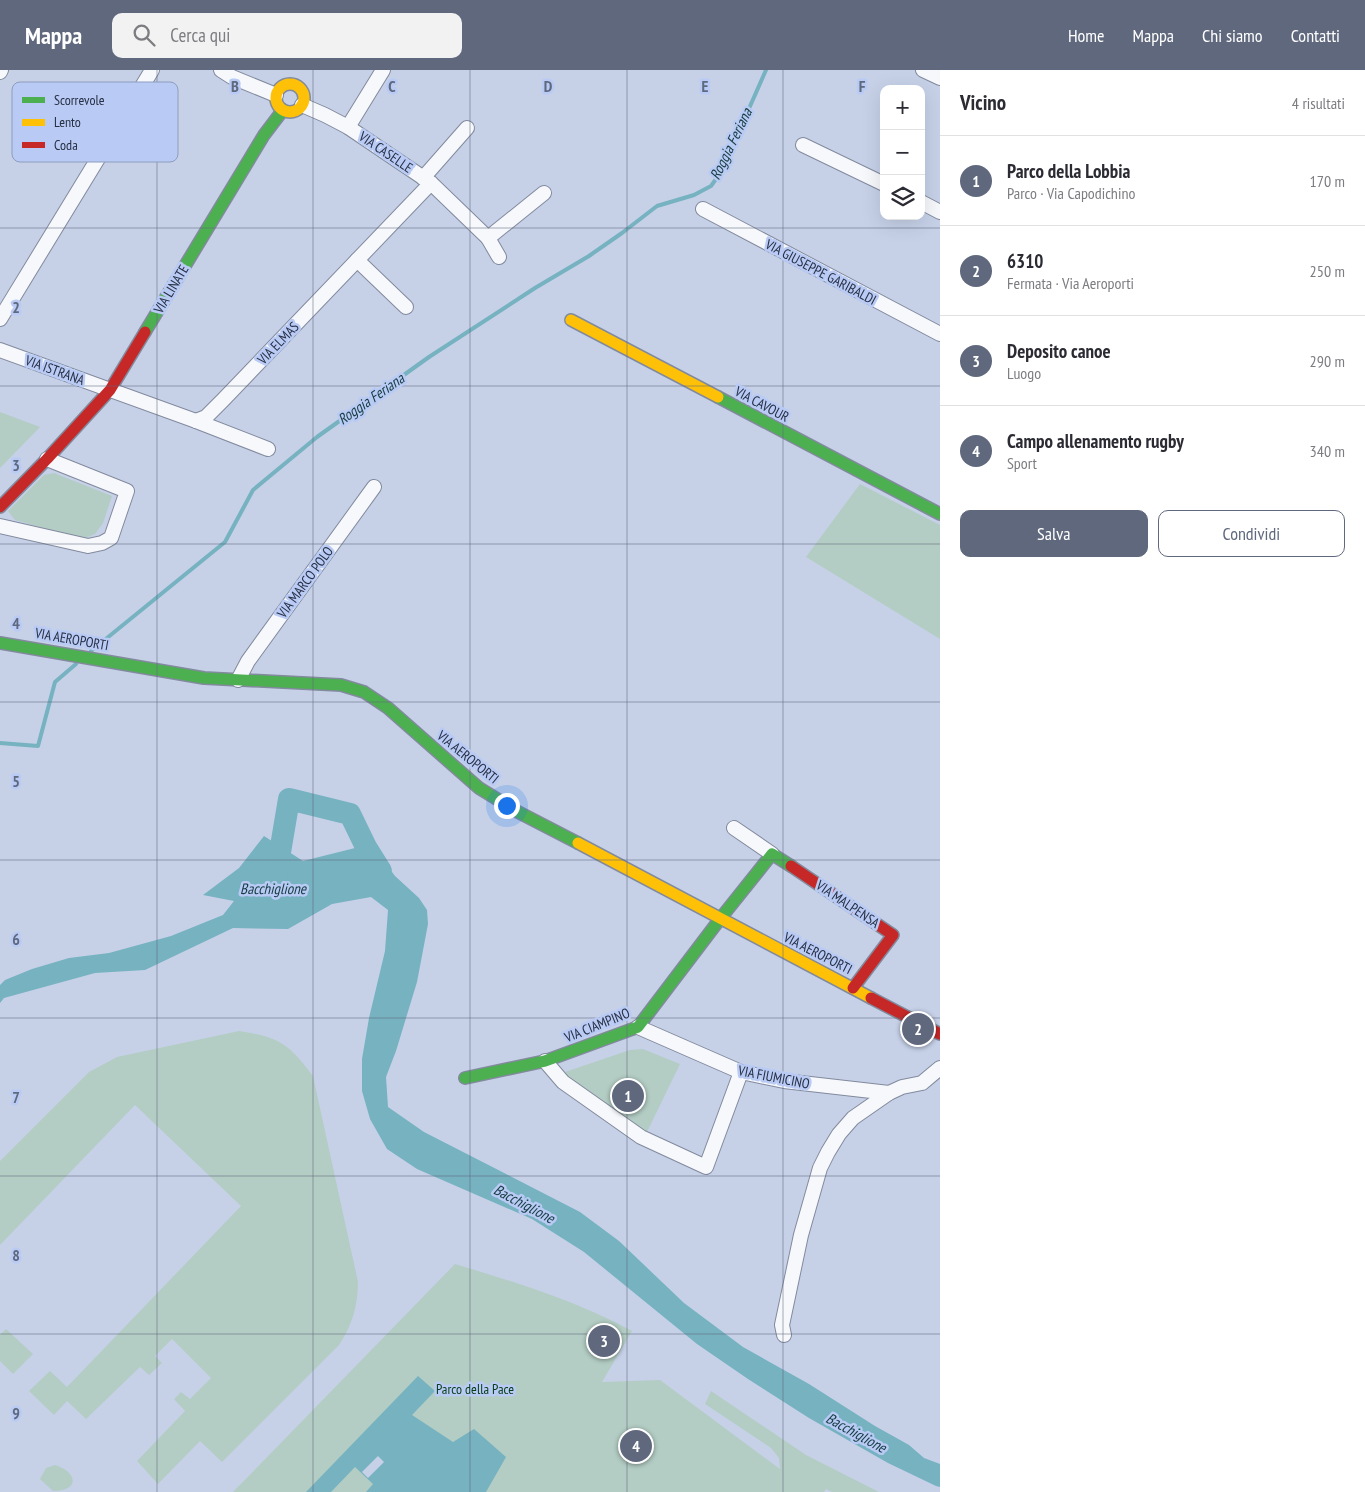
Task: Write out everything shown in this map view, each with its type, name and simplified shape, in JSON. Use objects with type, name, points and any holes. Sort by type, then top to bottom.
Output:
[{"type":"street","points":[[145,82],[152,70]]},
{"type":"street","points":[[221,70],[232,77],[276,95]]},
{"type":"street","name":"VIA CASELLE","points":[[348,127],[383,70]]},
{"type":"street","points":[[923,70],[940,78]]},
{"type":"street","points":[[299,81],[304,96],[302,105],[294,112],[283,110],[277,104],[276,95],[277,90],[284,85],[299,81]]},
{"type":"street","name":"VIA CASELLE","points":[[302,105],[325,114],[348,127],[427,181],[488,238],[500,257]]},
{"type":"street","name":"VIA LINATE","points":[[0,507],[48,459],[110,390],[264,135],[283,110]]},
{"type":"street","name":"VIA CASELLE","points":[[427,181],[467,128]]},
{"type":"street","points":[[803,144],[880,182]]},
{"type":"street","points":[[0,319],[96,162]]},
{"type":"street","name":"VIA ELMAS","points":[[196,421],[206,417],[223,400],[357,260],[427,181]]},
{"type":"street","points":[[488,238],[544,193]]},
{"type":"street","points":[[925,204],[940,212]]},
{"type":"street","name":"VIA GIUSEPPE GARIBALDI","points":[[703,209],[940,334]]},
{"type":"street","points":[[357,260],[406,307]]},
{"type":"street","name":"VIA CAVOUR","points":[[571,320],[940,514]]},
{"type":"street","name":"VIA ISTRANA","points":[[0,350],[110,390]]},
{"type":"street","points":[[110,390],[196,421],[268,450]]},
{"type":"street","points":[[0,526],[88,546],[102,543],[111,538],[127,491],[48,459]]},
{"type":"street","name":"VIA MARCO POLO","points":[[238,680],[248,660],[374,487]]},
{"type":"street","name":"VIA AEROPORTI","points":[[0,643],[204,678],[341,685],[364,692],[388,708],[479,788],[518,812],[940,1034]]},
{"type":"street","name":"VIA MALPENSA","points":[[734,828],[893,935],[853,988]]},
{"type":"street","points":[[720,919],[772,854]]},
{"type":"street","name":"VIA CIAMPINO","points":[[465,1078],[545,1061],[638,1027],[720,919]]},
{"type":"street","name":"VIA FIUMICINO","points":[[638,1027],[741,1072],[784,1081],[889,1093]]},
{"type":"street","points":[[545,1061],[563,1082],[641,1137],[706,1166],[741,1072]]},
{"type":"street","points":[[784,1335],[782,1325],[801,1235],[820,1168],[839,1134],[853,1118],[889,1093],[902,1087],[922,1083],[940,1068]]},
{"type":"green space","points":[[0,412],[40,427],[0,468]]},
{"type":"green space","points":[[54,473],[112,496],[103,523],[95,534],[83,539],[15,520],[8,511],[44,475]]},
{"type":"green space","points":[[860,484],[940,525],[940,639],[806,557]]},
{"type":"green space","points":[[239,1031],[274,1039],[290,1049],[313,1076],[358,1282],[357,1299],[351,1323],[339,1345],[222,1462],[200,1441],[158,1484],[137,1461],[185,1411],[174,1399],[181,1392],[190,1399],[211,1378],[172,1339],[155,1356],[162,1363],[149,1375],[140,1367],[86,1419],[67,1401],[54,1415],[29,1391],[50,1371],[67,1387],[241,1206],[135,1105],[0,1245],[0,1161],[89,1072],[117,1057]]},
{"type":"green space","points":[[643,1049],[680,1064],[646,1134],[563,1074],[630,1050]]},
{"type":"green space","name":"Parco della Pace","points":[[455,1264],[568,1301],[632,1331],[602,1382],[660,1380],[780,1469],[779,1458],[771,1448],[705,1404],[711,1391],[806,1455],[879,1492],[832,1492],[826,1489],[824,1492],[233,1492]]},
{"type":"green space","points":[[6,1329],[33,1354],[13,1374],[0,1361],[0,1335]]},
{"type":"green space","points":[[55,1465],[63,1468],[72,1476],[72,1485],[68,1488],[53,1491],[40,1479],[46,1468]]},
{"type":"water","name":"Bacchiglione","points":[[264,836],[303,861],[371,844],[395,876],[419,898],[427,910],[428,924],[417,982],[386,1077],[388,1107],[424,1132],[580,1212],[619,1241],[684,1303],[743,1347],[809,1384],[909,1445],[924,1458],[940,1464],[940,1487],[888,1463],[809,1418],[748,1379],[697,1344],[584,1252],[532,1219],[417,1169],[387,1149],[370,1119],[362,1091],[362,1059],[369,1018],[385,951],[388,910],[371,897],[332,904],[288,929],[233,928],[145,970],[95,973],[4,998],[0,1003],[0,985],[5,980],[32,969],[69,958],[109,953],[171,936],[223,915],[234,901],[203,895],[239,868]]},
{"type":"water","points":[[418,1376],[435,1391],[412,1415],[453,1442],[474,1429],[506,1457],[486,1492],[366,1492],[373,1484],[355,1467],[331,1492],[306,1492]]},
{"type":"pier","points":[[378,1456],[384,1462],[368,1478],[362,1472]]},
{"type":"waterway","name":"Roggia Feriana","points":[[91,651],[225,542],[253,490],[317,437],[429,357],[535,288],[589,256],[657,206],[694,195],[711,186],[721,172],[766,70]]},
{"type":"waterway","name":"Roggia Feriana","points":[[0,743],[38,746],[55,682],[76,664]]},
{"type":"waterway","points":[[276,876],[289,799],[350,814],[366,847],[381,871]]},
{"type":"traffic: fast","points":[[145,332],[264,135],[283,110]]},
{"type":"traffic: fast","points":[[718,397],[940,514]]},
{"type":"traffic: fast","points":[[0,643],[204,678],[341,685],[364,692],[388,708],[479,788],[518,812],[578,843]]},
{"type":"traffic: fast","points":[[465,1078],[545,1061],[638,1027],[772,854],[791,866]]},
{"type":"traffic: slow","points":[[290,84],[300,88],[304,98],[300,108],[290,112],[280,108],[276,98],[280,88],[290,84]]},
{"type":"traffic: slow","points":[[571,320],[718,397]]},
{"type":"traffic: slow","points":[[578,843],[871,998]]},
{"type":"traffic: jam","points":[[0,507],[110,390],[145,332]]},
{"type":"traffic: jam","points":[[791,866],[893,935],[853,988]]},
{"type":"traffic: jam","points":[[871,998],[940,1034]]},
{"type":"place","name":"6310","points":[[918,1029]]},
{"type":"place","name":"Parco della Lobbia","points":[[628,1096]]},
{"type":"place","name":"Deposito canoe","points":[[604,1341]]},
{"type":"place","name":"Campo allenamento rugby","points":[[636,1446]]}]
